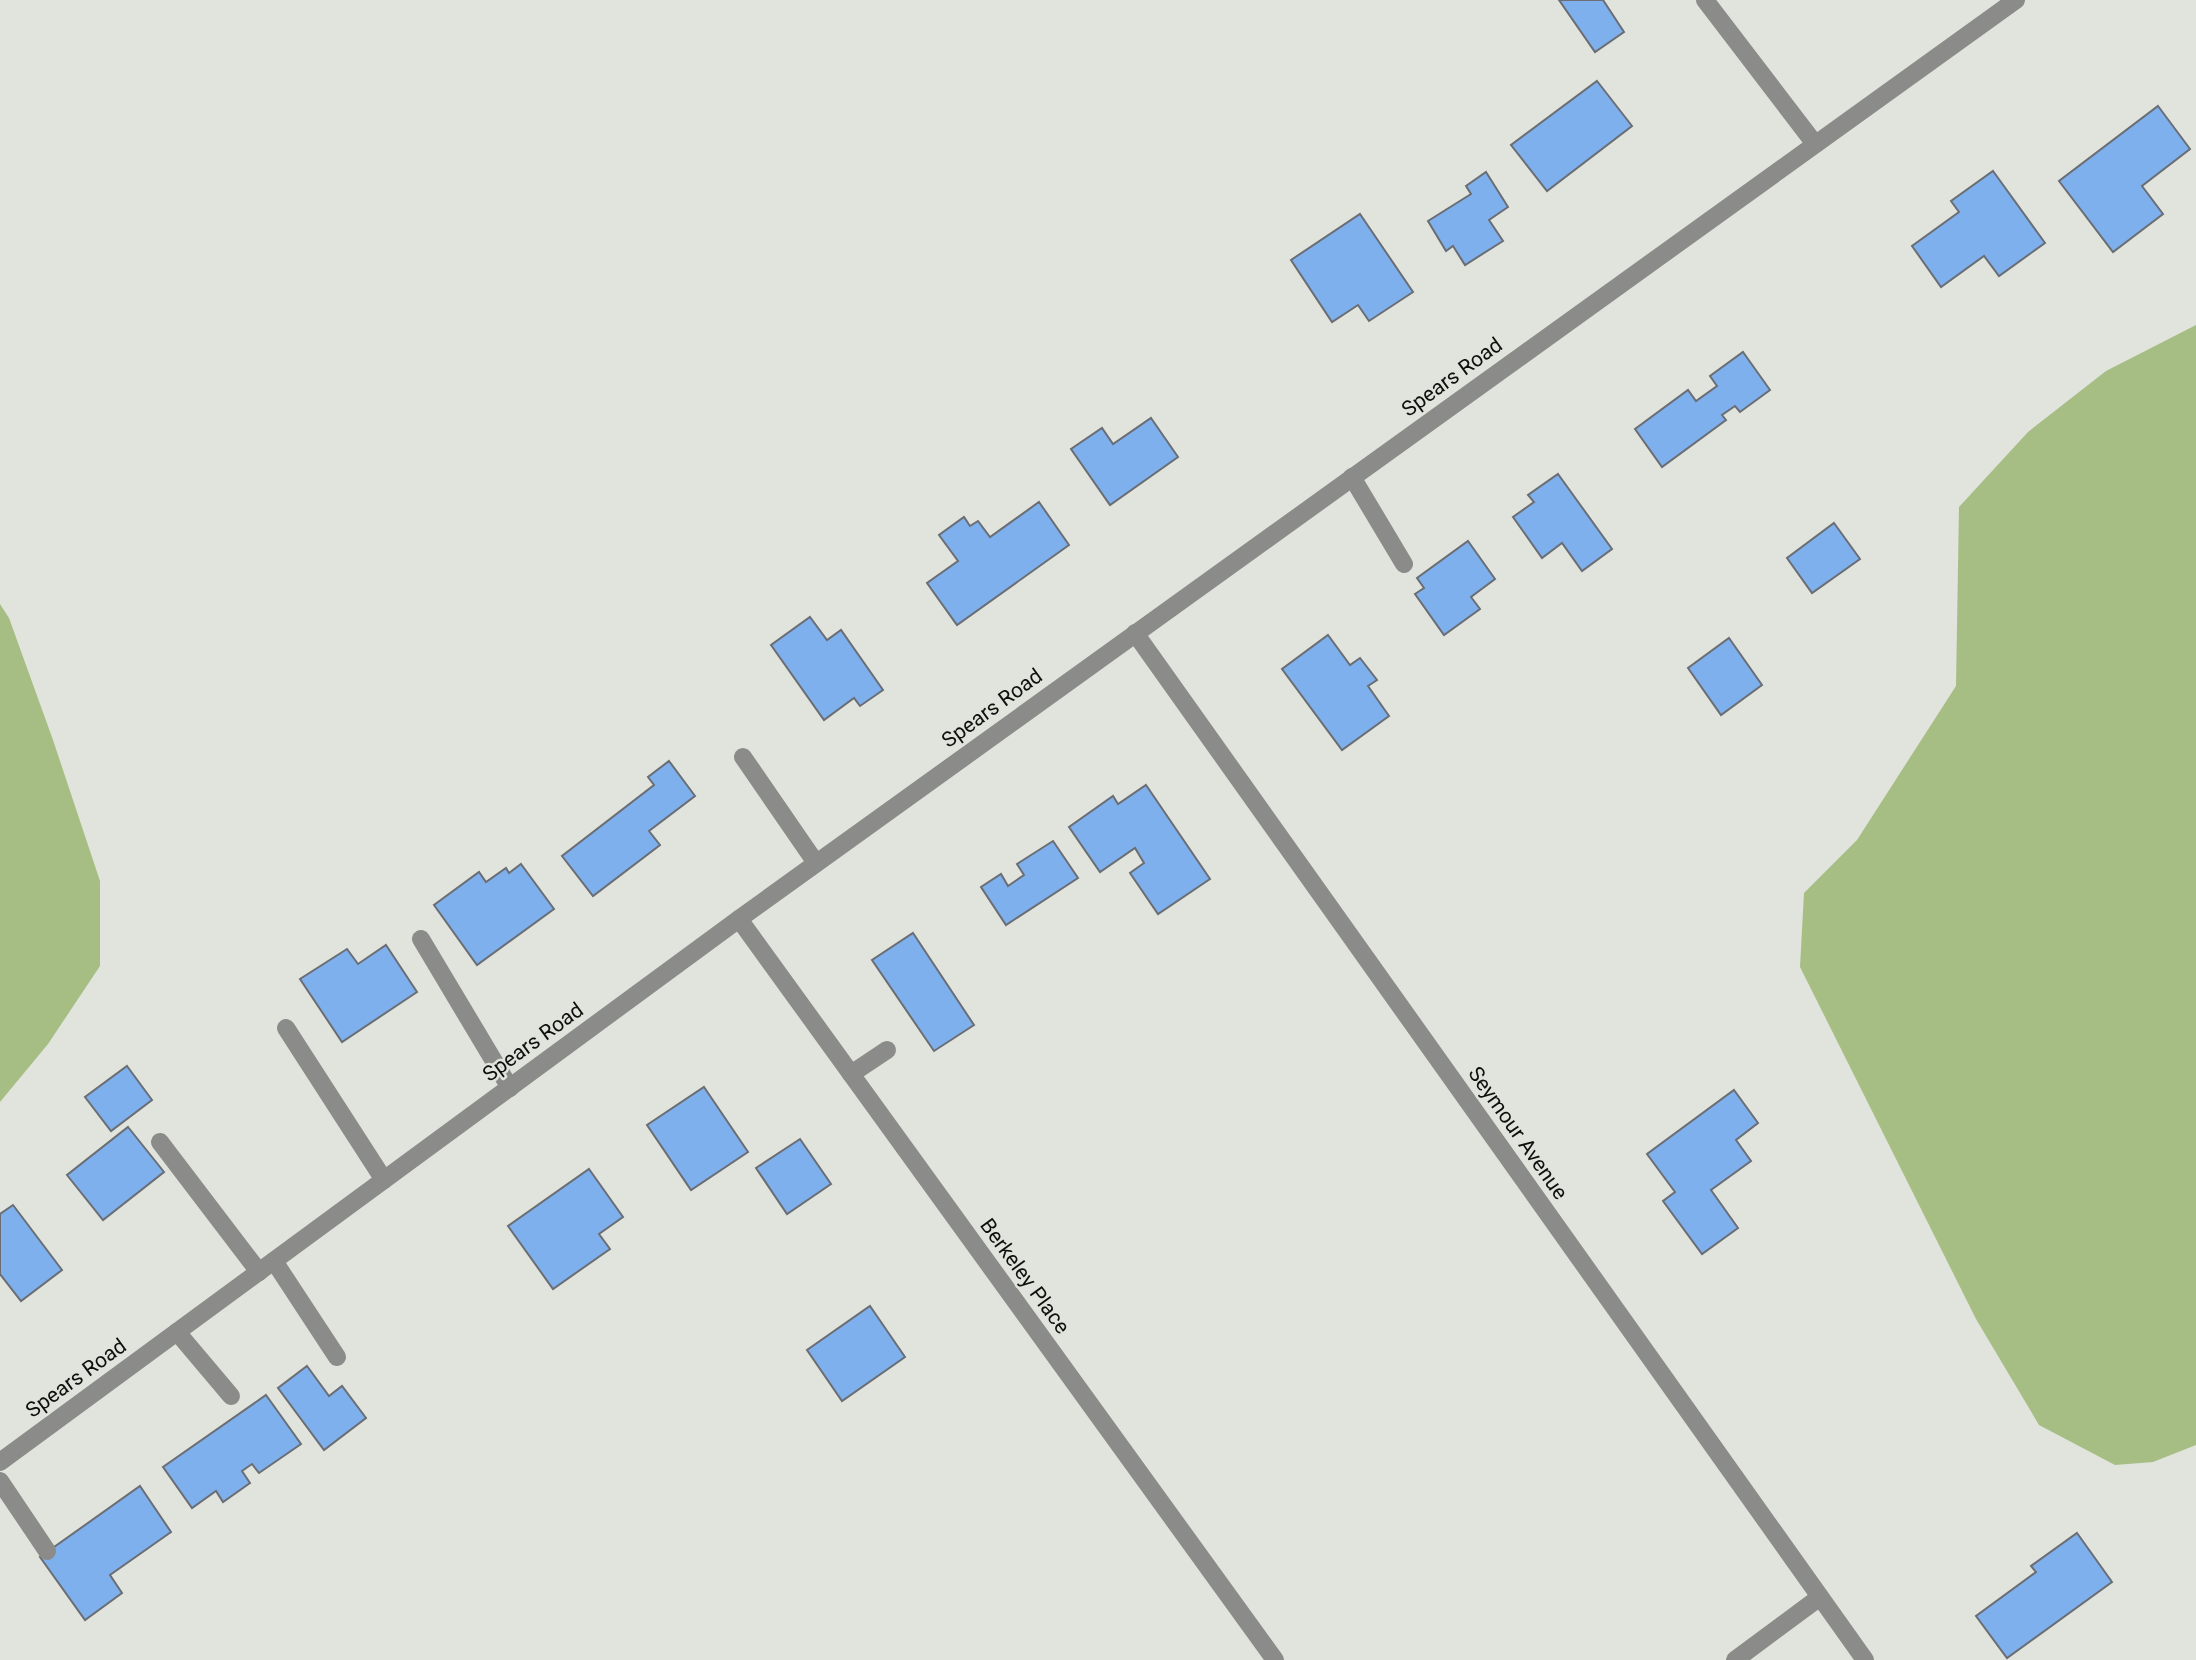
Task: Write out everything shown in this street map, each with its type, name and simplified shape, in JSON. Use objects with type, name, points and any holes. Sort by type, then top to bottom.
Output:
[{"type":"street","points":[[1705,0],[1815,144]]},
{"type":"street","name":"Spears Road","points":[[0,1462],[816,863],[2016,0]]},
{"type":"street","points":[[1352,477],[1404,564]]},
{"type":"street","name":"Seymour Avenue","points":[[1135,633],[1865,1660]]},
{"type":"street","points":[[743,758],[816,863]]},
{"type":"street","name":"Berkeley Place","points":[[739,919],[1275,1660]]},
{"type":"street","points":[[421,939],[510,1088]]},
{"type":"street","points":[[286,1028],[384,1180]]},
{"type":"street","points":[[851,1074],[887,1050]]},
{"type":"street","points":[[160,1142],[258,1272]]},
{"type":"street","points":[[274,1261],[337,1357]]},
{"type":"street","points":[[177,1332],[231,1396]]},
{"type":"street","points":[[0,1481],[47,1551]]},
{"type":"street","points":[[1735,1660],[1819,1597]]},
{"type":"green space","points":[[2196,325],[2196,1445],[2153,1462],[2115,1465],[2039,1425],[1976,1319],[1800,967],[1804,893],[1857,840],[1956,686],[1959,507],[2028,432],[2106,371]]},
{"type":"green space","points":[[0,604],[9,618],[100,881],[100,966],[48,1044],[0,1102]]},
{"type":"building","points":[[1559,0],[1603,0],[1624,32],[1595,52]]},
{"type":"building","points":[[1597,81],[1632,126],[1547,191],[1511,145]]},
{"type":"building","points":[[2158,106],[2190,149],[2142,186],[2163,214],[2113,252],[2059,181]]},
{"type":"building","points":[[1993,171],[2045,243],[1999,276],[1984,256],[1941,287],[1912,246],[1959,212],[1951,201]]},
{"type":"building","points":[[1486,172],[1508,207],[1489,220],[1503,241],[1465,265],[1453,246],[1446,251],[1428,221],[1471,194],[1466,186]]},
{"type":"building","points":[[1360,214],[1413,292],[1369,321],[1358,305],[1332,322],[1291,260]]},
{"type":"building","points":[[1743,352],[1770,390],[1740,412],[1735,406],[1722,415],[1726,420],[1662,467],[1635,429],[1688,390],[1696,401],[1717,386],[1710,376]]},
{"type":"building","points":[[1151,418],[1178,457],[1110,505],[1071,449],[1102,428],[1113,444]]},
{"type":"building","points":[[1558,474],[1612,549],[1582,571],[1562,543],[1542,558],[1513,517],[1534,502],[1528,495]]},
{"type":"building","points":[[1039,502],[1069,545],[957,625],[927,583],[958,561],[939,535],[964,517],[970,526],[978,521],[990,537]]},
{"type":"building","points":[[1834,523],[1860,559],[1812,593],[1787,558]]},
{"type":"building","points":[[1468,541],[1495,579],[1471,597],[1480,609],[1444,635],[1415,594],[1424,588],[1417,578]]},
{"type":"building","points":[[810,617],[827,640],[841,630],[883,690],[860,706],[854,698],[824,720],[771,645]]},
{"type":"building","points":[[1328,635],[1350,665],[1360,658],[1377,680],[1368,686],[1389,716],[1342,750],[1282,669]]},
{"type":"building","points":[[1729,638],[1762,685],[1721,715],[1688,668]]},
{"type":"building","points":[[669,761],[695,796],[649,831],[660,845],[593,896],[562,856],[654,785],[648,777]]},
{"type":"building","points":[[1146,785],[1210,879],[1158,914],[1130,873],[1144,863],[1135,848],[1100,872],[1069,827],[1113,796],[1118,804]]},
{"type":"building","points":[[1053,841],[1078,878],[1006,925],[981,887],[1001,874],[1008,886],[1024,875],[1017,864]]},
{"type":"building","points":[[521,864],[554,909],[477,965],[434,905],[479,872],[486,882],[506,868],[509,873]]},
{"type":"building","points":[[913,933],[974,1025],[934,1051],[872,960]]},
{"type":"building","points":[[386,945],[417,992],[342,1042],[300,979],[347,949],[358,964]]},
{"type":"building","points":[[127,1066],[152,1100],[111,1131],[85,1097]]},
{"type":"building","points":[[704,1087],[748,1152],[691,1190],[647,1125]]},
{"type":"building","points":[[1734,1090],[1758,1123],[1736,1140],[1751,1161],[1711,1190],[1738,1228],[1702,1254],[1663,1201],[1675,1192],[1647,1154]]},
{"type":"building","points":[[128,1127],[164,1172],[103,1220],[67,1175]]},
{"type":"building","points":[[800,1139],[831,1184],[787,1214],[756,1168]]},
{"type":"building","points":[[589,1169],[623,1217],[599,1234],[610,1249],[553,1289],[508,1226]]},
{"type":"building","points":[[13,1205],[62,1270],[21,1301],[0,1274],[0,1214]]},
{"type":"building","points":[[870,1306],[905,1357],[842,1401],[807,1350]]},
{"type":"building","points":[[307,1366],[329,1396],[342,1386],[366,1418],[324,1450],[278,1388]]},
{"type":"building","points":[[266,1395],[301,1444],[259,1473],[252,1464],[242,1471],[250,1483],[223,1502],[216,1491],[192,1508],[163,1467]]},
{"type":"building","points":[[140,1486],[171,1532],[110,1575],[122,1593],[85,1620],[40,1557]]},
{"type":"building","points":[[2077,1533],[2112,1582],[2007,1658],[1976,1616],[2036,1572],[2031,1566]]}]
